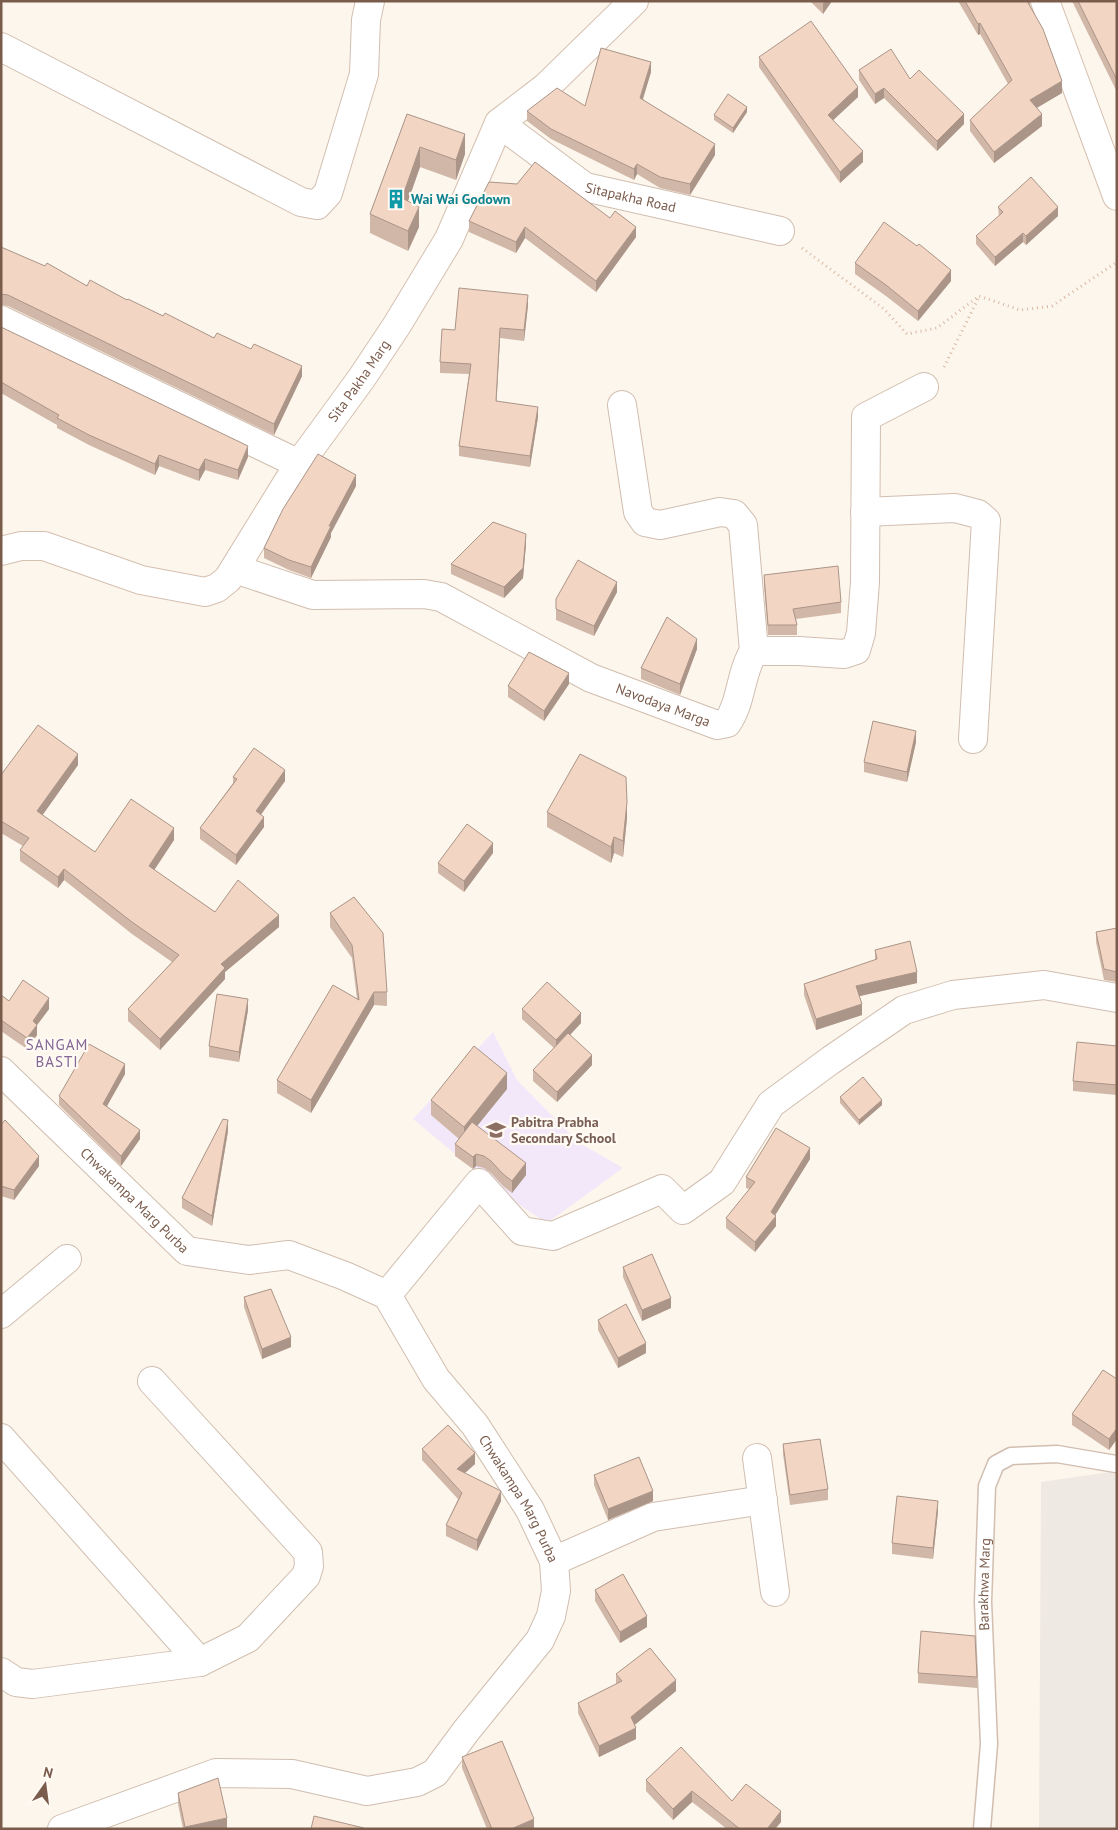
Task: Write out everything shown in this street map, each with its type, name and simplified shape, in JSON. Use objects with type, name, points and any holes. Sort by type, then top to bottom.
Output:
[{"type":"street","points":[[1,46],[301,202],[317,205],[328,193],[364,74],[366,20],[370,1]]},
{"type":"street","name":"Sita Pakha Marg","points":[[1,551],[21,546],[44,546],[141,580],[205,592],[217,588],[228,580],[299,464],[361,378],[449,239],[499,123],[546,87],[634,1]]},
{"type":"street","points":[[1045,1],[1117,196]]},
{"type":"street","name":"Sitapakha Road","points":[[499,123],[585,187],[780,231]]},
{"type":"street","points":[[1,320],[299,464]]},
{"type":"street","points":[[622,405],[638,512],[645,522],[660,525],[720,512],[734,514],[743,525],[754,651],[844,654],[856,650],[861,633],[865,582],[866,418],[924,387]]},
{"type":"street","points":[[866,512],[955,508],[978,514],[986,521],[973,739]]},
{"type":"street","name":"Navodaya Marga","points":[[235,569],[313,595],[424,594],[441,597],[591,678],[716,725],[727,723],[734,713],[748,662],[754,651]]},
{"type":"street","points":[[387,1295],[479,1183],[522,1231],[553,1236],[662,1189],[683,1210],[722,1182],[771,1104],[904,1010],[953,995],[1044,985],[1117,998]]},
{"type":"street","name":"Chwakampa Marg Purba","points":[[1,1071],[187,1251],[249,1260],[289,1255],[345,1276],[387,1295],[436,1379],[475,1425],[530,1510],[554,1561],[556,1591],[551,1616],[540,1640],[466,1731],[435,1773],[417,1782],[367,1791],[292,1774],[216,1773],[62,1829]]},
{"type":"street","points":[[1,1314],[67,1259]]},
{"type":"street","points":[[1,1672],[16,1682],[32,1684],[200,1662],[248,1638],[306,1576],[310,1566],[308,1552],[152,1381]]},
{"type":"street","points":[[1,1438],[200,1662]]},
{"type":"street","points":[[756,1458],[775,1592]]},
{"type":"street","points":[[554,1561],[653,1517],[762,1500]]},
{"type":"lane","name":"Barakhwa Marg","points":[[982,1829],[989,1744],[983,1602],[987,1486],[996,1464],[1011,1456],[1057,1454],[1116,1464]]},
{"type":"path","points":[[780,231],[884,310],[907,334],[937,328],[979,296]]},
{"type":"path","points":[[979,296],[1020,310],[1052,306],[1117,262]]},
{"type":"path","points":[[924,387],[946,364],[979,296]]},
{"type":"shaded area","name":"Pabitra Prabha Secondary School","points":[[493,1032],[517,1080],[578,1142],[623,1168],[547,1223],[489,1185],[473,1169],[413,1119]]},
{"type":"shaded area","points":[[1117,1471],[1117,1829],[1039,1829],[1041,1482]]},
{"type":"building","points":[[965,1],[1027,1],[1043,29],[1062,81],[1030,100],[1042,114],[994,152],[970,120],[1012,80],[980,23],[978,24]]},
{"type":"building","points":[[1078,1],[1117,1],[1117,80]]},
{"type":"building","points":[[811,21],[858,87],[828,115],[863,151],[840,172],[759,57]]},
{"type":"building","points":[[601,48],[651,62],[640,98],[715,144],[690,184],[660,177],[637,164],[634,169],[551,129],[527,111],[557,88],[585,106]]},
{"type":"building","points":[[891,49],[910,79],[919,70],[964,114],[937,141],[884,88],[875,94],[859,70]]},
{"type":"building","points":[[728,94],[747,107],[733,128],[714,115]]},
{"type":"building","points":[[407,114],[465,134],[456,160],[420,147],[402,198],[419,207],[408,231],[370,214]]},
{"type":"building","points":[[535,162],[610,218],[615,211],[636,227],[596,281],[525,227],[516,242],[469,221],[489,182],[517,184]]},
{"type":"building","points":[[1031,177],[1058,207],[1026,236],[1023,233],[995,257],[976,236],[1003,212],[998,207]]},
{"type":"building","points":[[884,222],[917,246],[919,244],[951,270],[918,311],[855,263]]},
{"type":"building","points":[[1,247],[45,266],[47,263],[87,286],[90,280],[127,300],[163,316],[165,313],[214,338],[217,333],[251,349],[254,344],[302,366],[274,424],[8,295],[1,294]]},
{"type":"building","points":[[459,288],[528,295],[524,330],[500,328],[496,401],[538,407],[530,456],[459,446],[471,364],[440,362],[442,329],[455,330]]},
{"type":"building","points":[[1,327],[248,446],[238,470],[205,459],[199,470],[159,455],[155,464],[89,435],[57,418],[59,415],[1,382]]},
{"type":"building","points":[[318,454],[356,475],[329,526],[331,526],[311,567],[289,560],[264,548],[283,509]]},
{"type":"building","points":[[493,522],[526,534],[523,568],[504,587],[451,564]]},
{"type":"building","points":[[578,560],[617,582],[594,626],[556,609],[556,599]]},
{"type":"building","points":[[838,566],[841,602],[793,609],[797,625],[768,625],[764,575]]},
{"type":"building","points":[[667,617],[697,639],[680,684],[641,668]]},
{"type":"building","points":[[529,652],[569,673],[544,711],[508,686]]},
{"type":"building","points":[[873,721],[916,731],[907,772],[864,762]]},
{"type":"building","points":[[38,725],[78,754],[37,811],[95,852],[131,799],[174,828],[149,866],[215,912],[238,880],[279,915],[221,964],[225,968],[160,1039],[128,1009],[179,955],[132,922],[64,869],[58,877],[20,850],[29,838],[1,821],[1,775]]},
{"type":"building","points":[[254,748],[285,770],[256,811],[264,817],[236,855],[200,828],[237,779],[233,777]]},
{"type":"building","points":[[580,754],[626,777],[627,802],[623,841],[614,837],[611,847],[547,812]]},
{"type":"building","points":[[467,824],[493,843],[464,881],[438,863]]},
{"type":"building","points":[[354,897],[383,933],[387,992],[374,992],[311,1100],[277,1080],[333,985],[359,1000],[352,945],[330,913]]},
{"type":"building","points":[[1117,928],[1117,972],[1104,969],[1096,932]]},
{"type":"building","points":[[910,941],[917,972],[856,986],[862,1004],[816,1019],[804,984],[877,959],[875,950]]},
{"type":"building","points":[[23,980],[49,998],[33,1021],[37,1025],[27,1038],[1,1020],[1,995],[9,1001]]},
{"type":"building","points":[[547,982],[581,1013],[556,1040],[522,1009]]},
{"type":"building","points":[[217,994],[248,999],[239,1052],[209,1046]]},
{"type":"building","points":[[568,1033],[592,1055],[557,1092],[533,1070]]},
{"type":"building","points":[[1077,1042],[1117,1046],[1117,1085],[1073,1081]]},
{"type":"building","points":[[89,1044],[125,1064],[103,1104],[140,1130],[121,1156],[59,1096]]},
{"type":"building","points":[[474,1046],[507,1073],[464,1127],[431,1100]]},
{"type":"building","points":[[863,1077],[882,1100],[859,1120],[840,1097]]},
{"type":"building","points":[[223,1119],[228,1120],[212,1216],[182,1198]]},
{"type":"building","points":[[5,1120],[39,1156],[14,1190],[1,1186],[1,1125]]},
{"type":"building","points":[[472,1122],[526,1163],[512,1181],[484,1156],[476,1154],[473,1157],[455,1144]]},
{"type":"building","points":[[776,1128],[810,1148],[771,1212],[776,1216],[755,1242],[726,1218],[755,1182],[746,1177]]},
{"type":"building","points":[[652,1254],[671,1298],[642,1310],[623,1267]]},
{"type":"building","points":[[271,1289],[291,1337],[262,1349],[244,1297]]},
{"type":"building","points":[[626,1304],[646,1343],[618,1358],[598,1320]]},
{"type":"building","points":[[1103,1370],[1117,1379],[1117,1428],[1109,1439],[1072,1414]]},
{"type":"building","points":[[448,1425],[475,1453],[457,1469],[501,1491],[477,1540],[446,1525],[462,1493],[422,1449]]},
{"type":"building","points":[[820,1439],[828,1489],[790,1495],[783,1444]]},
{"type":"building","points":[[639,1457],[653,1491],[608,1509],[594,1475]]},
{"type":"building","points":[[897,1496],[938,1501],[933,1548],[892,1543]]},
{"type":"building","points":[[623,1574],[647,1616],[620,1632],[595,1590]]},
{"type":"building","points":[[921,1631],[975,1636],[977,1677],[918,1673]]},
{"type":"building","points":[[650,1648],[676,1680],[631,1717],[636,1728],[599,1746],[578,1703],[622,1681],[616,1674]]},
{"type":"building","points":[[502,1741],[534,1819],[511,1829],[492,1829],[462,1757]]},
{"type":"building","points":[[681,1747],[732,1801],[746,1784],[781,1811],[767,1829],[740,1829],[692,1791],[673,1809],[646,1780]]},
{"type":"building","points":[[218,1778],[227,1818],[185,1827],[178,1793]]},
{"type":"building","points":[[314,1816],[364,1828],[364,1829],[311,1829]]},
{"type":"place","name":"Wai Wai Godown","points":[[396,199]]},
{"type":"place","name":"Pabitra Prabha Secondary School","points":[[496,1130]]},
{"type":"district","name":"SANGAM BASTI","points":[[57,1052]]}]
